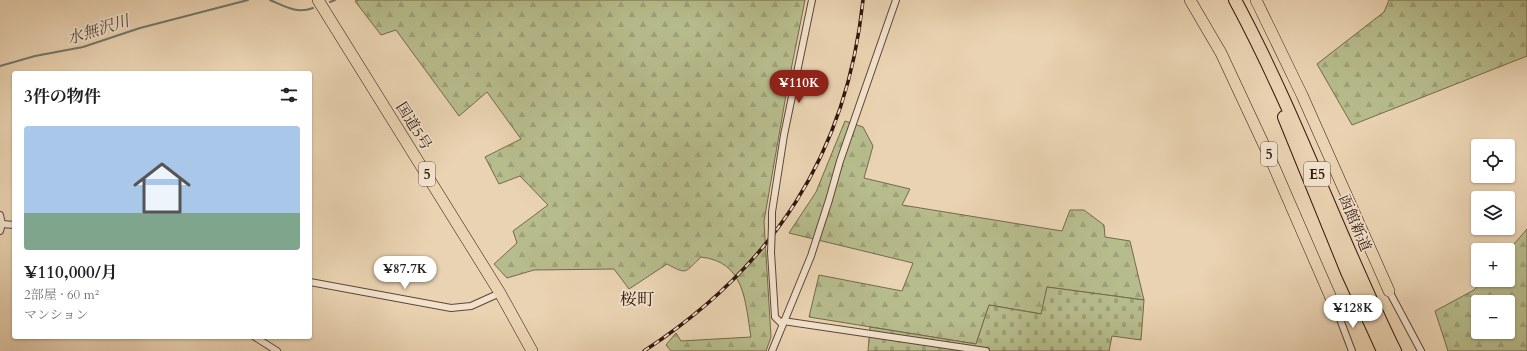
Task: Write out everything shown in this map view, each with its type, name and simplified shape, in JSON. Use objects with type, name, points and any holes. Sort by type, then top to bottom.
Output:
[{"type":"highway","name":"国道5号","points":[[318,0],[500,293],[532,351]]},
{"type":"highway","name":"5","points":[[1190,0],[1220,53],[1253,121],[1338,314]]},
{"type":"highway","name":"函館新道","points":[[1226,0],[1263,72],[1284,118],[1347,272],[1383,351]]},
{"type":"highway","name":"函館新道","points":[[1235,0],[1292,116],[1377,315],[1395,351]]},
{"type":"highway","name":"函館新道","points":[[1256,0],[1302,95],[1389,291]]},
{"type":"street","points":[[812,0],[784,135],[773,206],[771,252],[774,318],[783,323],[986,351]]},
{"type":"street","points":[[772,351],[811,256],[840,161],[896,0]]},
{"type":"street","points":[[0,215],[2,224],[0,231]]},
{"type":"street","points":[[2,224],[12,225]]},
{"type":"street","points":[[312,282],[451,308],[471,306],[500,293]]},
{"type":"street","points":[[1389,291],[1421,351]]},
{"type":"street","points":[[1338,314],[1352,351]]},
{"type":"street","points":[[259,339],[277,351]]},
{"type":"green space","points":[[805,0],[786,95],[764,221],[771,337],[766,351],[671,351],[666,345],[676,333],[681,341],[751,337],[747,310],[740,285],[735,275],[727,267],[716,260],[701,257],[686,271],[679,270],[667,264],[629,289],[614,269],[534,270],[507,278],[494,264],[517,243],[513,231],[548,205],[520,176],[499,184],[485,157],[521,139],[487,92],[459,116],[396,30],[381,35],[355,1]]},
{"type":"green space","points":[[1389,0],[1527,0],[1527,56],[1352,125],[1317,64],[1384,12]]},
{"type":"green space","points":[[845,121],[863,127],[873,146],[864,178],[910,189],[902,205],[1062,231],[1070,210],[1084,210],[1104,225],[1105,237],[1130,241],[1144,300],[1047,287],[1042,314],[989,305],[976,344],[809,317],[819,275],[902,291],[913,263],[789,233],[816,192]]},
{"type":"green space","points":[[1527,229],[1527,351],[1448,351],[1435,311],[1474,290],[1477,287],[1515,287],[1515,243]]},
{"type":"green space","points":[[1047,287],[1144,300],[1141,340],[1112,336],[1109,351],[868,351],[870,327],[976,344],[989,305],[1041,314]]},
{"type":"waterway","name":"水無沢川","points":[[0,66],[35,56],[83,47],[140,28],[248,0]]},
{"type":"waterway","name":"水無沢川","points":[[270,0],[297,10],[307,10],[313,8]]},
{"type":"waterway","name":"水無沢川","points":[[330,2],[335,0]]},
{"type":"railway","points":[[644,351],[690,318],[730,282],[766,244],[796,202],[821,157],[840,108],[854,56],[863,0]]},
{"type":"district","name":"桜町","points":[[637,299]]}]
